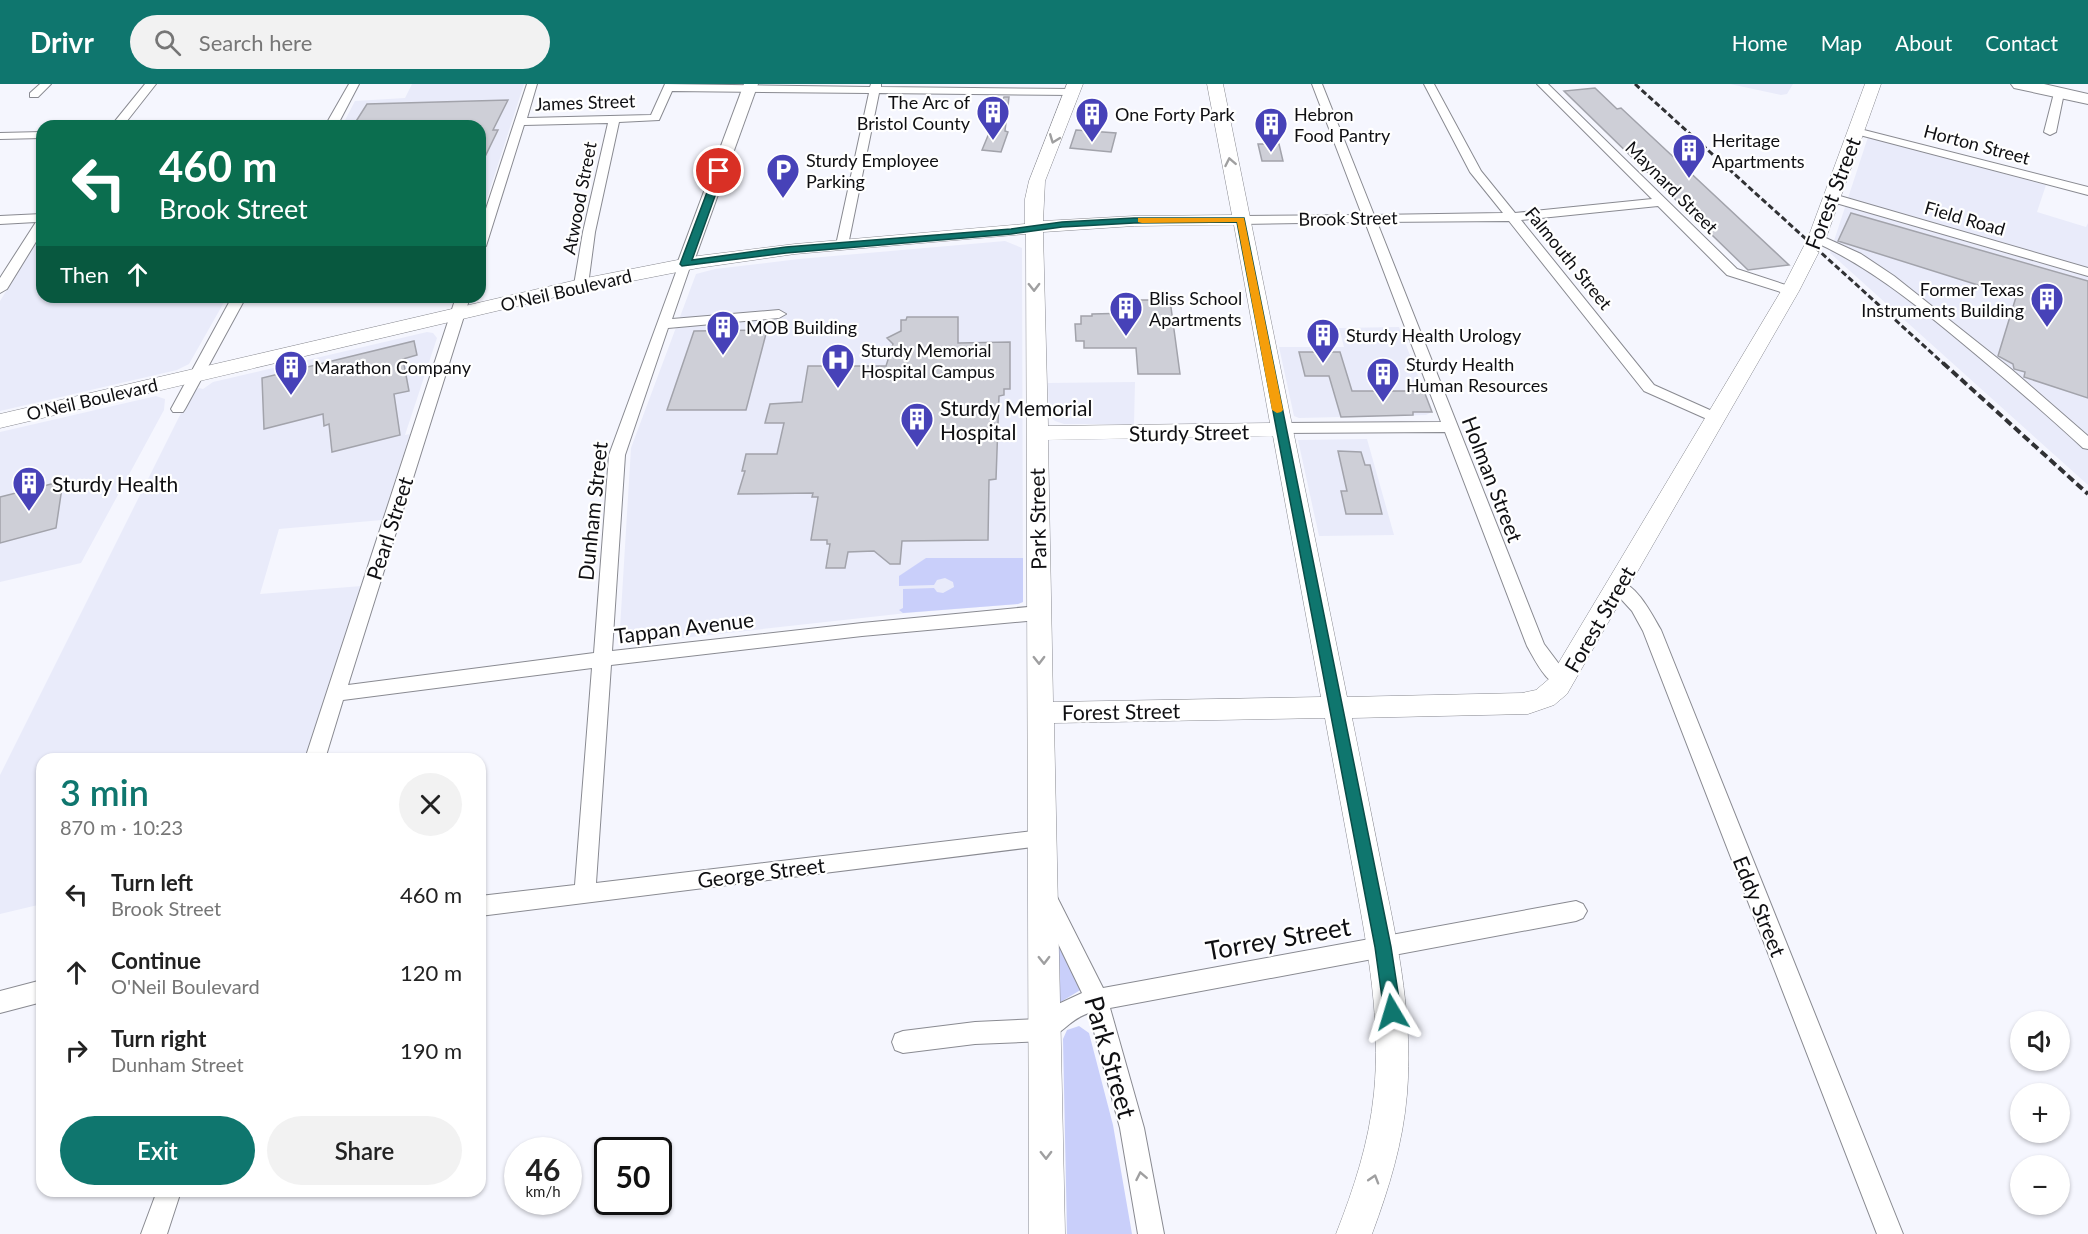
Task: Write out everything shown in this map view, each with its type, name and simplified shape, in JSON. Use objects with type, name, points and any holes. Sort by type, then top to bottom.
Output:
[{"type":"highway","points":[[2020,84],[2088,99]]},
{"type":"main road","points":[[1215,84],[1383,947],[1393,1029],[1392,1092],[1379,1161],[1367,1202],[1354,1234]]},
{"type":"main road","name":"Forest Street","points":[[1040,713],[1528,703],[1546,698],[1562,681],[1790,291],[1817,238],[1873,84]]},
{"type":"main road","name":"Park Street","points":[[1047,1234],[1034,228],[1035,189],[1073,88]]},
{"type":"main road","name":"Brook Street","points":[[1034,228],[1114,221],[1241,220]]},
{"type":"main road","name":"O'Neil Boulevard","points":[[486,301],[685,264],[757,253],[1034,228]]},
{"type":"main road","name":"O'Neil Boulevard","points":[[0,421],[196,375],[477,303]]},
{"type":"main road","name":"Sturdy Street","points":[[1036,433],[1260,431],[1281,428]]},
{"type":"street","points":[[34,95],[46,84]]},
{"type":"street","points":[[122,120],[151,84]]},
{"type":"street","points":[[334,120],[354,84]]},
{"type":"street","points":[[486,227],[532,84]]},
{"type":"street","name":"Holman Street","points":[[1317,84],[1536,646],[1562,681]]},
{"type":"street","name":"Falmouth Street","points":[[1430,84],[1474,168],[1649,388],[1716,417]]},
{"type":"street","name":"Maynard Street","points":[[1542,84],[1734,273],[1790,291]]},
{"type":"street","points":[[669,86],[1073,88]]},
{"type":"street","name":"James Street","points":[[520,122],[655,118],[669,86]]},
{"type":"street","name":"Dunham Street","points":[[585,893],[618,450],[750,86]]},
{"type":"street","points":[[842,245],[876,87]]},
{"type":"street","points":[[2050,132],[2051,89]]},
{"type":"street","name":"Atwood Street","points":[[581,285],[589,232],[614,119]]},
{"type":"street","name":"Horton Street","points":[[1856,131],[2088,191]]},
{"type":"street","points":[[0,136],[36,135]]},
{"type":"street","name":"Field Road","points":[[1833,198],[2088,272]]},
{"type":"street","name":"Brook Street","points":[[1241,220],[1513,217],[1662,202]]},
{"type":"street","points":[[0,220],[36,220]]},
{"type":"street","points":[[0,289],[36,230]]},
{"type":"street","points":[[1817,238],[1859,256],[1893,278],[2007,372],[2088,444]]},
{"type":"street","points":[[178,409],[236,303]]},
{"type":"street","name":"Pearl Street","points":[[317,753],[460,306]]},
{"type":"street","points":[[663,324],[779,315]]},
{"type":"street","name":"Sturdy Street","points":[[1281,428],[1450,427]]},
{"type":"street","name":"Eddy Street","points":[[1618,586],[1638,606],[1652,630],[1890,1234]]},
{"type":"street","name":"Tappan Avenue","points":[[336,694],[602,659],[896,625],[1038,613]]},
{"type":"street","name":"George Street","points":[[486,905],[1042,839]]},
{"type":"street","name":"Park Street","points":[[1043,890],[1097,1000],[1132,1128],[1151,1234]]},
{"type":"street","name":"Torrey Street","points":[[1045,1030],[1062,1012],[1097,1000],[1576,911]]},
{"type":"street","points":[[0,1002],[36,993]]},
{"type":"street","points":[[903,1042],[975,1033],[1045,1030]]},
{"type":"street","points":[[154,1234],[167,1197]]},
{"type":"shaded area","points":[[412,84],[524,84],[486,201],[486,120],[345,120],[355,101],[405,98]]},
{"type":"shaded area","points":[[1730,84],[1793,84],[1787,94],[1781,95]]},
{"type":"shaded area","points":[[1868,137],[2046,185],[2037,212],[2086,227],[2088,223],[2088,485],[1830,253]]},
{"type":"shaded area","name":"Sturdy Memorial Hospital Campus","points":[[1005,241],[1022,248],[1023,602],[619,645],[631,448],[696,274],[715,269],[799,259]]},
{"type":"shaded area","points":[[36,243],[36,303],[224,303],[189,364],[177,370],[0,411],[0,301]]},
{"type":"shaded area","points":[[1399,327],[1432,412],[1426,415],[1299,418],[1294,416],[1279,347],[1344,347],[1339,328]]},
{"type":"shaded area","name":"Marathon Company","points":[[427,332],[433,333],[437,338],[405,435],[410,434],[382,520],[279,529],[260,594],[362,586],[307,753],[36,753],[36,905],[0,914],[0,775],[188,399],[195,390],[203,389],[213,382]]},
{"type":"shaded area","name":"Sturdy Memorial Hospital Campus","points":[[1135,382],[1134,424],[1064,424],[1055,421],[1049,415],[1048,383]]},
{"type":"shaded area","points":[[156,396],[165,399],[164,410],[81,563],[0,582],[0,432]]},
{"type":"shaded area","points":[[1367,439],[1394,535],[1319,536],[1298,440]]},
{"type":"shaded area","points":[[926,558],[1023,558],[1023,602],[903,613],[899,610],[903,608],[903,589],[934,588],[937,592],[943,593],[954,587],[953,582],[945,578],[937,580],[934,585],[899,586],[899,576]]},
{"type":"shaded area","points":[[1056,938],[1082,989],[1059,1003]]},
{"type":"shaded area","points":[[1079,1026],[1089,1033],[1113,1125],[1132,1234],[1067,1234],[1063,1039],[1067,1030]]},
{"type":"building","name":"Heritage Apartments","points":[[1595,88],[1617,109],[1621,108],[1789,265],[1748,270],[1564,91]]},
{"type":"building","points":[[1004,97],[1009,97],[1005,131],[1008,132],[1001,152],[982,150]]},
{"type":"building","points":[[508,100],[493,130],[498,130],[486,155],[486,120],[357,120],[367,104]]},
{"type":"building","name":"One Forty Park","points":[[1076,130],[1116,133],[1111,152],[1070,148]]},
{"type":"building","name":"Hebron Food Pantry","points":[[1258,144],[1279,144],[1283,161],[1262,161]]},
{"type":"building","name":"Former Texas Instruments Building","points":[[1851,213],[2088,281],[2088,398],[2024,377],[2025,372],[2014,369],[2013,364],[1998,356],[2016,297],[1838,241]]},
{"type":"building","name":"Bliss School Apartments","points":[[1131,300],[1170,300],[1180,374],[1138,374],[1136,348],[1084,348],[1084,341],[1076,341],[1075,324],[1081,324],[1081,316],[1132,313]]},
{"type":"building","name":"Sturdy Memorial Hospital","points":[[907,317],[958,317],[958,343],[1010,342],[1010,389],[1004,389],[1004,395],[999,396],[996,479],[989,480],[988,540],[902,541],[900,564],[890,564],[874,551],[848,552],[845,568],[826,568],[830,544],[827,544],[827,540],[811,540],[818,497],[812,497],[813,493],[738,494],[745,471],[742,471],[746,454],[777,454],[784,423],[765,423],[770,404],[802,402],[808,366],[886,366],[893,344],[887,338],[901,331],[901,320],[906,320]]},
{"type":"building","name":"MOB Building","points":[[767,330],[746,410],[667,410],[694,331]]},
{"type":"building","name":"Marathon Company","points":[[414,341],[417,355],[403,359],[409,391],[394,394],[400,435],[332,452],[329,424],[324,426],[323,414],[264,429],[262,378]]},
{"type":"building","points":[[1299,352],[1340,352],[1352,391],[1424,391],[1432,412],[1413,412],[1413,415],[1341,417],[1329,376],[1305,376]]},
{"type":"building","points":[[1338,451],[1361,452],[1365,465],[1370,465],[1382,514],[1346,514],[1341,491],[1347,491]]},
{"type":"building","name":"Sturdy Health","points":[[63,481],[56,528],[0,543],[0,497]]},
{"type":"railway","points":[[1635,84],[1945,365]]},
{"type":"railway","points":[[1943,363],[2088,494]]},
{"type":"slow traffic","points":[[1142,220],[1241,220],[1277,410]]},
{"type":"place","name":"The Arc of Bristol County","points":[[993,141]]},
{"type":"place","name":"One Forty Park","points":[[1092,143]]},
{"type":"place","name":"Hebron Food Pantry","points":[[1271,153]]},
{"type":"place","name":"Heritage Apartments","points":[[1689,179]]},
{"type":"place","name":"Sturdy Employee Parking","points":[[783,199]]},
{"type":"place","name":"Former Texas Instruments Building","points":[[2047,328]]},
{"type":"place","name":"Bliss School Apartments","points":[[1126,337]]},
{"type":"place","name":"MOB Building","points":[[723,356]]},
{"type":"place","name":"Sturdy Health Urology","points":[[1323,364]]},
{"type":"place","name":"Sturdy Memorial Hospital Campus","points":[[838,389]]},
{"type":"place","name":"Marathon Company","points":[[291,396]]},
{"type":"place","name":"Sturdy Health Human Resources","points":[[1383,403]]},
{"type":"place","name":"Sturdy Memorial Hospital","points":[[917,448]]},
{"type":"place","name":"Sturdy Health","points":[[29,512]]},
{"type":"route","points":[[719,171],[685,264],[786,250],[1011,231],[1062,224],[1241,220],[1383,947],[1392,1012]]}]
